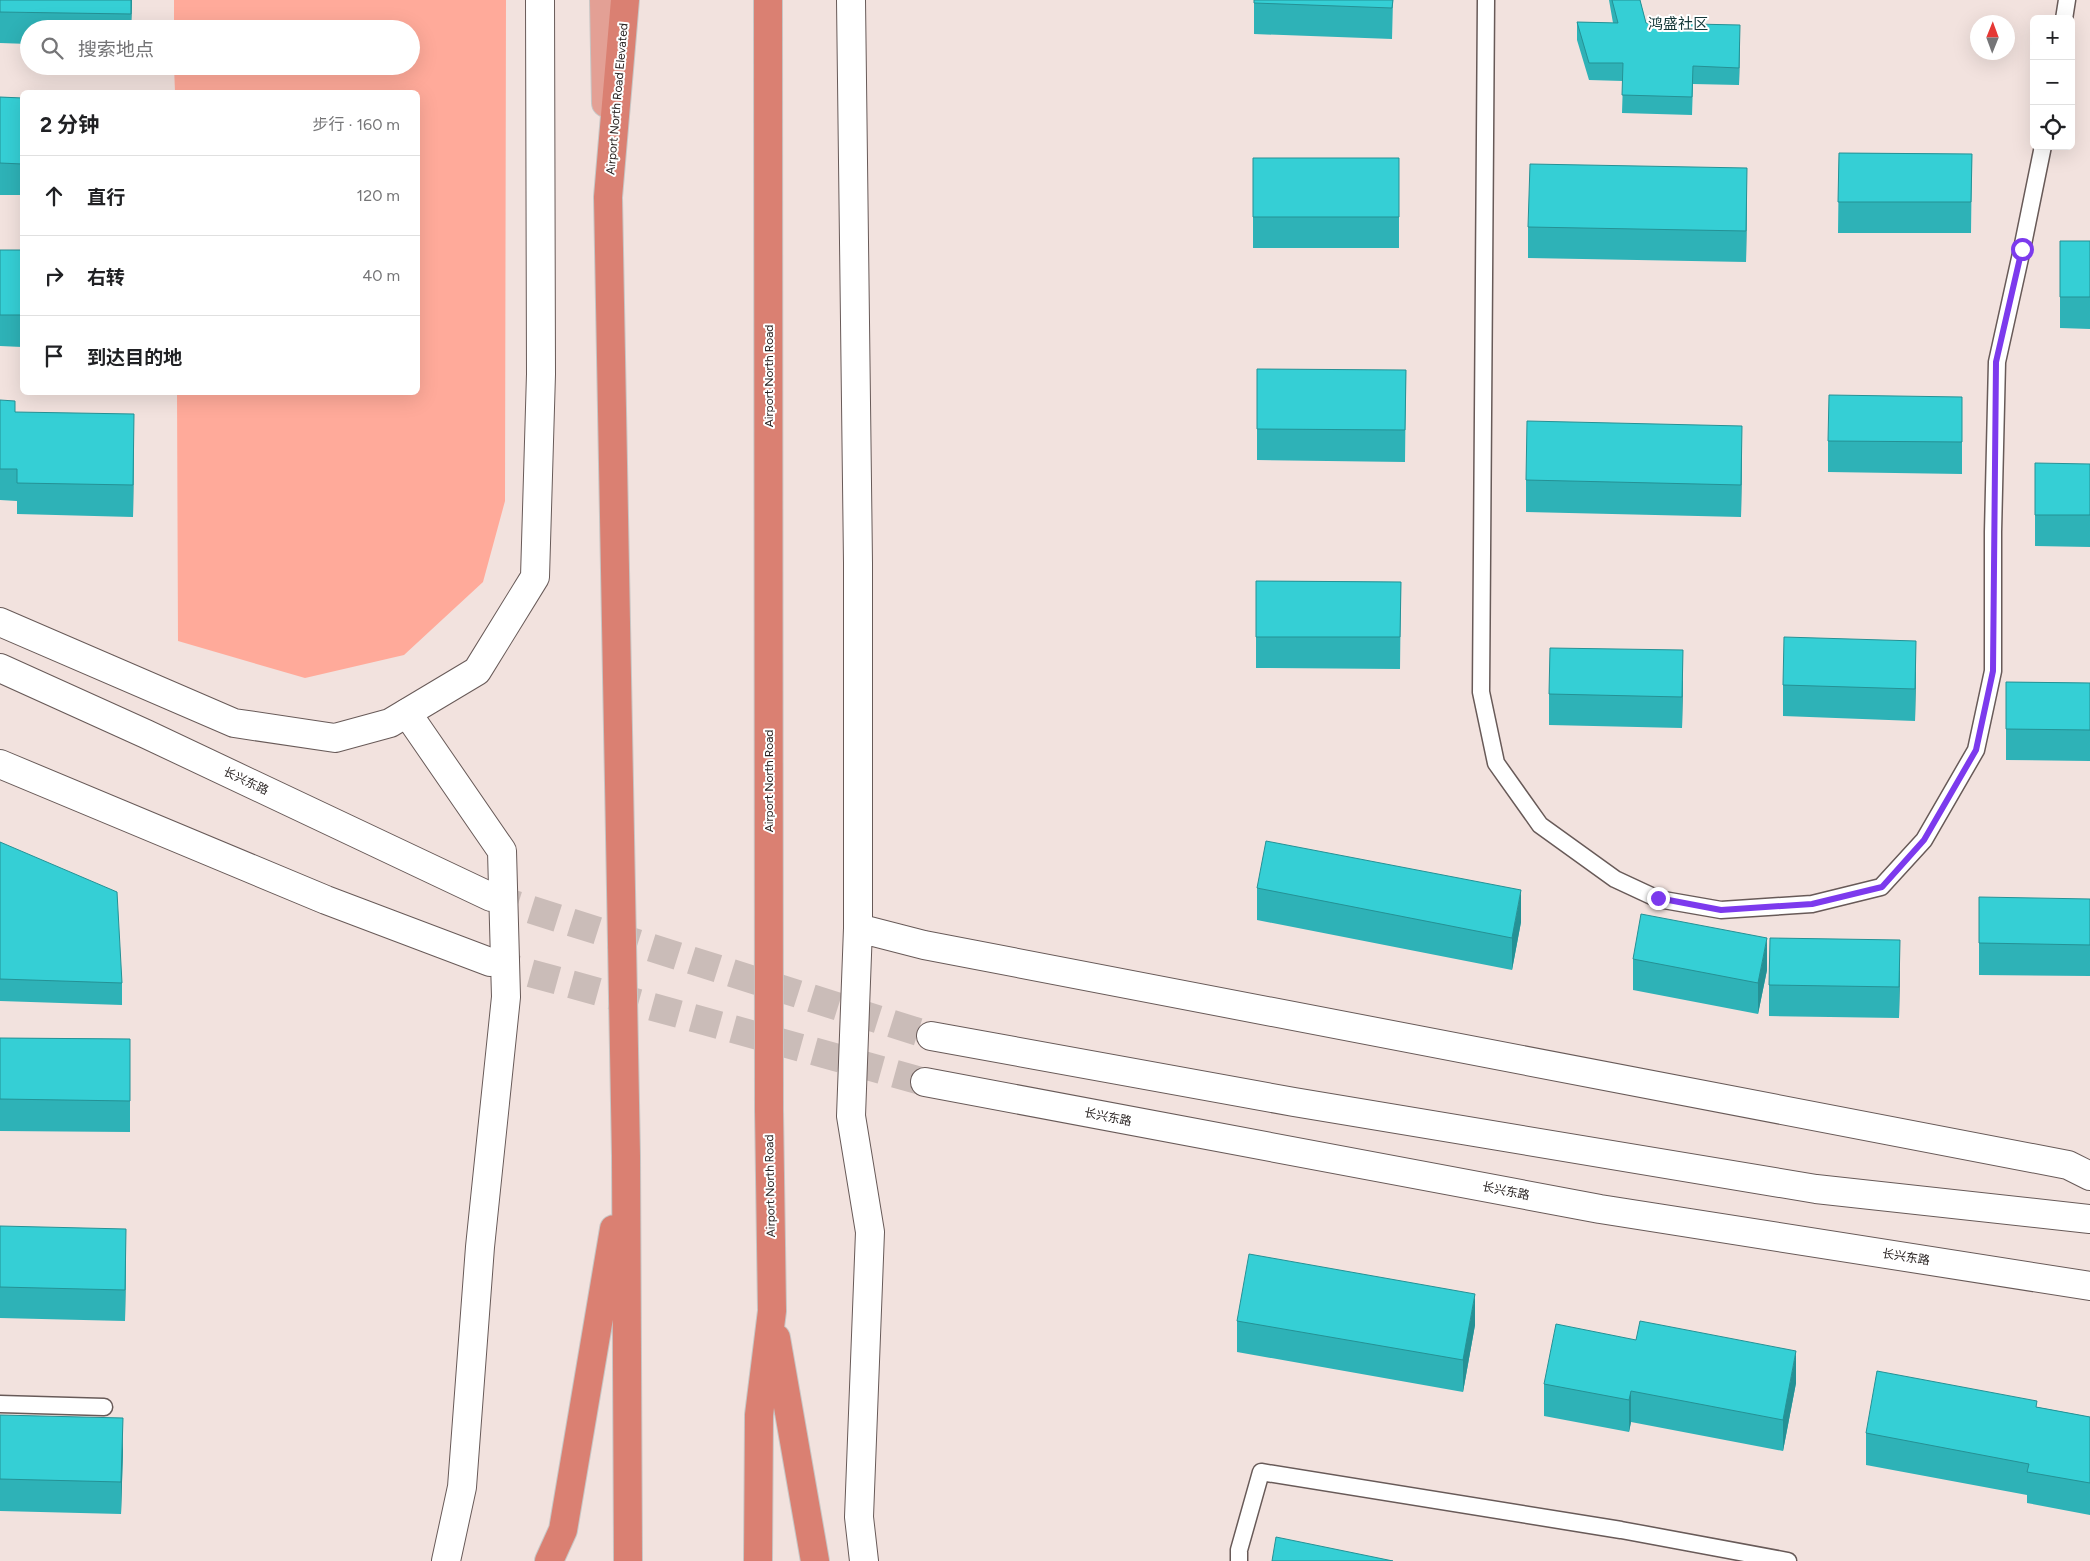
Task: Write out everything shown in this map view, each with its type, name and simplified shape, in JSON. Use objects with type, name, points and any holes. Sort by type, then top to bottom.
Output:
[{"type":"highway","name":"Airport North Road Elevated","points":[[608,197],[625,0]]},
{"type":"highway","name":"Airport North Road","points":[[758,1561],[759,1415],[772,1310],[769,1110],[768,0]]},
{"type":"highway","points":[[608,197],[626,1156],[628,1561]]},
{"type":"highway","points":[[549,1561],[563,1530],[626,1156]]},
{"type":"highway","points":[[772,1310],[814,1561]]},
{"type":"main road","points":[[0,622],[234,723],[335,738],[390,724],[477,671],[535,577],[541,374],[540,0]]},
{"type":"main road","points":[[604,0],[608,197]]},
{"type":"main road","points":[[851,0],[858,563],[858,928],[851,1116],[870,1232],[859,1517],[864,1561]]},
{"type":"main road","name":"长兴东路","points":[[0,668],[146,734],[491,897]]},
{"type":"main road","points":[[407,713],[502,851],[506,998],[480,1247],[462,1487],[446,1561]]},
{"type":"main road","points":[[0,764],[326,900],[490,962]]},
{"type":"main road","points":[[858,928],[924,945],[2068,1165],[2090,1176]]},
{"type":"main road","points":[[931,1036],[1294,1102],[1816,1189],[2090,1219]]},
{"type":"main road","name":"长兴东路","points":[[926,1082],[1600,1209],[2090,1286]]},
{"type":"lane","points":[[1486,0],[1481,692],[1496,763],[1540,825],[1615,879],[1658,898],[1721,910],[1812,904],[1882,887],[1924,840],[1976,750],[1993,671],[1996,362],[2042,150]]},
{"type":"lane","points":[[2065,15],[2067,0]]},
{"type":"lane","points":[[0,1404],[104,1407]]},
{"type":"lane","points":[[1239,1561],[1239,1550],[1261,1472],[1620,1530],[1788,1561]]},
{"type":"shaded area","points":[[174,0],[506,0],[505,501],[483,582],[404,655],[305,678],[178,641],[177,395],[420,395],[420,90],[175,90],[174,75],[420,75],[420,20],[174,20]]},
{"type":"building","points":[[0,0],[131,0],[131,14],[0,12]]},
{"type":"building","points":[[1254,0],[1393,0],[1392,8],[1254,3]]},
{"type":"building","points":[[1612,0],[1640,0],[1646,23],[1740,25],[1739,68],[1693,66],[1692,97],[1622,95],[1623,63],[1589,63],[1577,22],[1618,23]]},
{"type":"building","points":[[0,97],[20,98],[20,164],[0,163]]},
{"type":"building","points":[[1839,153],[1972,154],[1971,202],[1838,202]]},
{"type":"building","points":[[1253,158],[1399,158],[1399,217],[1253,217]]},
{"type":"building","points":[[1530,164],[1747,168],[1746,231],[1528,227]]},
{"type":"building","points":[[2060,241],[2090,241],[2090,297],[2060,297]]},
{"type":"building","points":[[0,250],[20,250],[20,315],[0,315]]},
{"type":"building","points":[[1257,369],[1406,370],[1405,430],[1257,429]]},
{"type":"building","points":[[1829,395],[1962,397],[1962,442],[1828,441]]},
{"type":"building","points":[[0,400],[15,401],[15,412],[134,414],[133,485],[17,483],[17,469],[0,469]]},
{"type":"building","points":[[1527,421],[1742,426],[1741,485],[1526,480]]},
{"type":"building","points":[[2035,463],[2090,464],[2090,515],[2035,515]]},
{"type":"building","points":[[1256,581],[1401,582],[1400,637],[1256,637]]},
{"type":"building","points":[[1784,637],[1916,641],[1915,689],[1783,685]]},
{"type":"building","points":[[1550,648],[1683,650],[1682,697],[1549,694]]},
{"type":"building","points":[[2006,682],[2090,683],[2090,730],[2006,729]]},
{"type":"building","points":[[1266,841],[1521,890],[1512,938],[1257,888]]},
{"type":"building","points":[[0,842],[117,892],[122,983],[0,979]]},
{"type":"building","points":[[1979,897],[2090,899],[2090,945],[1979,943]]},
{"type":"building","points":[[1641,914],[1767,938],[1758,983],[1633,959]]},
{"type":"building","points":[[1770,938],[1900,940],[1899,987],[1769,985]]},
{"type":"building","points":[[0,1038],[130,1039],[130,1101],[0,1099]]},
{"type":"building","points":[[0,1226],[126,1229],[125,1290],[0,1287]]},
{"type":"building","points":[[1249,1254],[1475,1294],[1463,1360],[1237,1321]]},
{"type":"building","points":[[1640,1321],[1796,1351],[1783,1420],[1631,1391],[1629,1400],[1544,1384],[1556,1324],[1636,1340]]},
{"type":"building","points":[[1877,1371],[2037,1401],[2036,1407],[2090,1417],[2090,1483],[2027,1472],[2029,1464],[1866,1433]]},
{"type":"building","points":[[0,1415],[123,1418],[121,1482],[0,1479]]},
{"type":"building","points":[[1276,1537],[1393,1561],[1272,1561]]},
{"type":"tunnel","points":[[491,897],[931,1036]]},
{"type":"tunnel","points":[[490,962],[925,1082]]},
{"type":"district","name":"鸿盛社区","points":[[1678,24]]},
{"type":"route","points":[[1658,898],[1721,910],[1812,904],[1882,887],[1924,840],[1976,750],[1993,671],[1996,362],[2022,249]]}]
